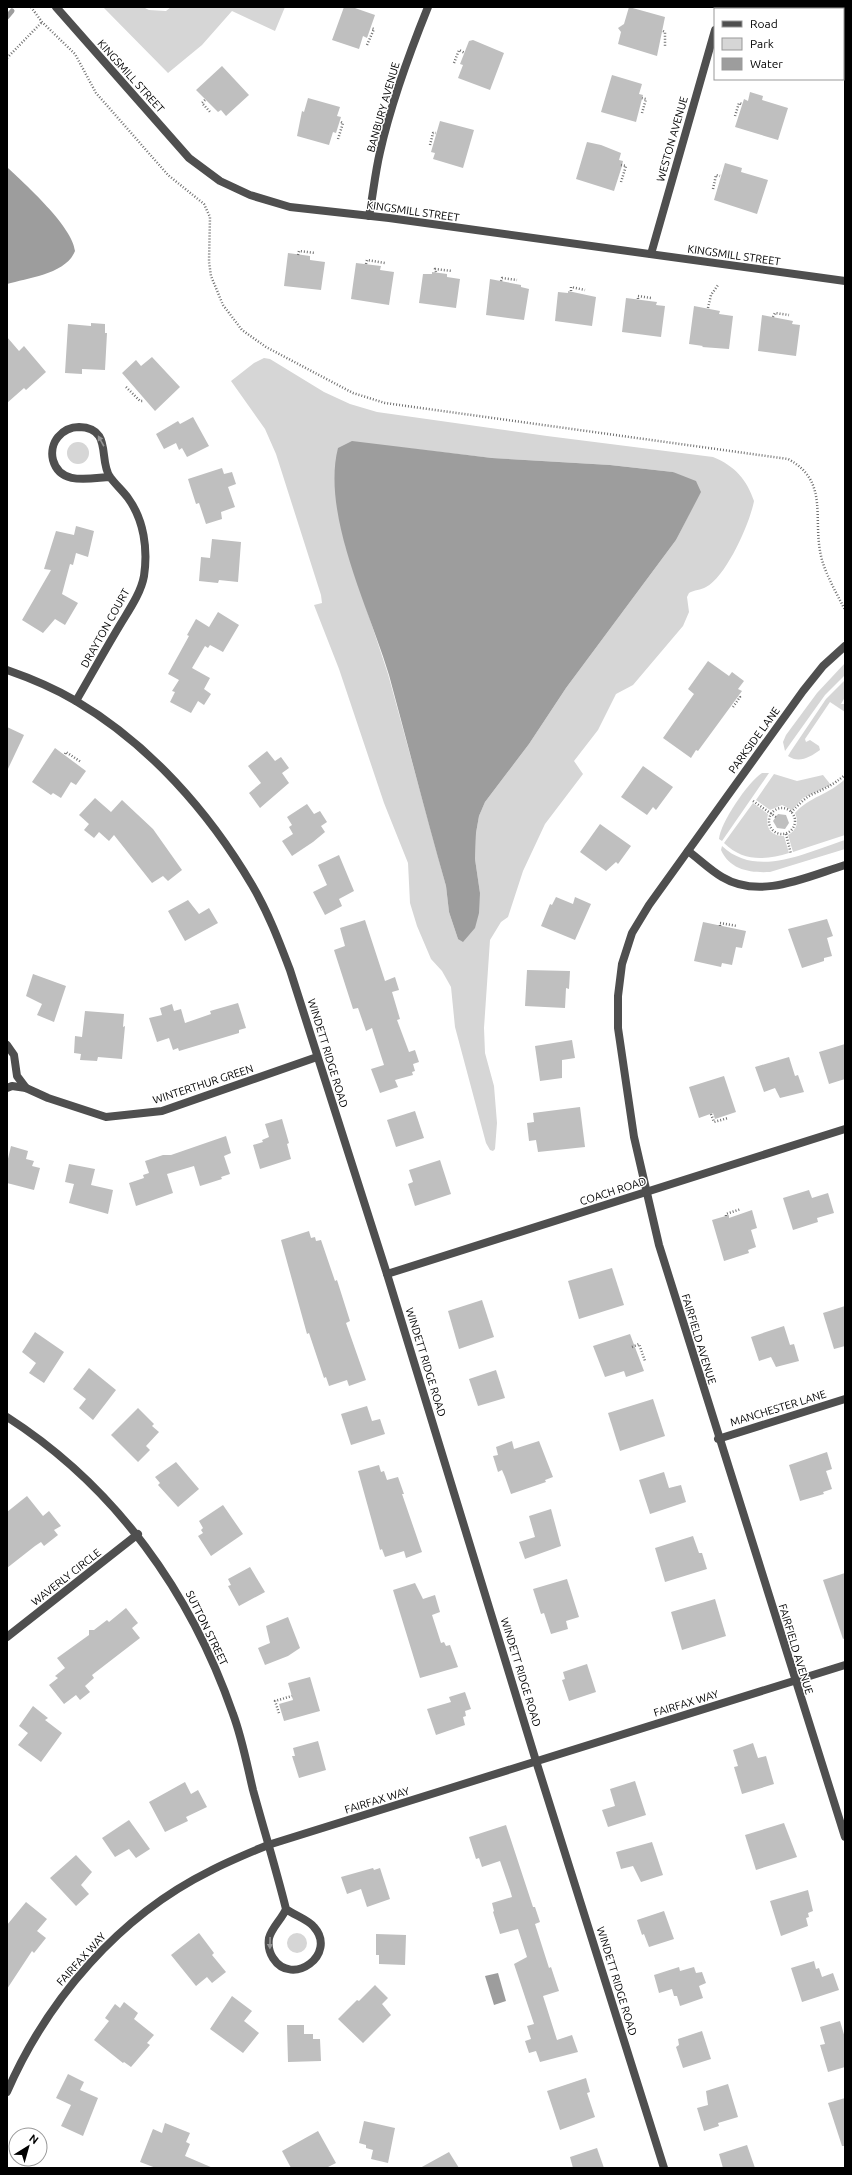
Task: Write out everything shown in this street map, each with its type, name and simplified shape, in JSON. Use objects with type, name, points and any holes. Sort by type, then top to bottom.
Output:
[{"type":"street","name":"KINGSMILL STREET","points":[[56,7],[189,158],[220,180],[250,195],[290,207],[369,216],[845,281]]},
{"type":"street","name":"BANBURY AVENUE","points":[[369,216],[380,153],[393,104],[413,43],[428,7]]},
{"type":"street","name":"WESTON AVENUE","points":[[651,254],[714,34]]},
{"type":"street","name":"DRAYTON COURT","points":[[76,701],[136,596],[144,577],[146,559],[144,536],[139,517],[129,500],[110,478],[105,466],[104,448],[95,432],[78,427],[63,431],[58,436],[54,443],[53,459],[60,472],[74,479],[110,478]]},
{"type":"street","name":"PARKSIDE LANE","points":[[688,851],[803,691],[823,666],[845,646]]},
{"type":"street","name":"WINDETT RIDGE ROAD","points":[[7,670],[33,679],[76,701],[123,734],[162,769],[193,802],[222,839],[252,885],[273,926],[290,970],[387,1274],[536,1761],[664,2168]]},
{"type":"street","points":[[688,851],[722,877],[749,888],[782,885],[845,865]]},
{"type":"street","name":"FAIRFIELD AVENUE","points":[[688,851],[649,905],[632,933],[622,964],[618,996],[618,1028],[634,1137],[659,1245],[718,1439],[845,1837]]},
{"type":"street","points":[[7,1045],[14,1055],[17,1076],[26,1088]]},
{"type":"street","name":"WINTERTHUR GREEN","points":[[7,1088],[12,1086],[26,1088],[48,1098],[106,1117],[162,1111],[317,1057]]},
{"type":"street","name":"COACH ROAD","points":[[387,1274],[845,1129]]},
{"type":"street","name":"MANCHESTER LANE","points":[[718,1439],[845,1399]]},
{"type":"street","name":"SUTTON STREET","points":[[7,1417],[26,1430],[94,1488],[138,1534],[177,1592],[208,1652],[233,1715],[286,1909]]},
{"type":"street","name":"WAVERLY CIRCLE","points":[[7,1637],[138,1534]]},
{"type":"street","name":"FAIRFAX WAY","points":[[7,2092],[22,2060],[52,2010],[93,1959],[121,1932],[149,1909],[209,1871],[268,1845],[845,1665]]},
{"type":"street","points":[[286,1909],[314,1926],[320,1939],[319,1954],[309,1966],[302,1969],[295,1970],[279,1965],[270,1953],[269,1937],[286,1909]]},
{"type":"path","points":[[31,7],[42,22],[75,54],[96,93],[168,175],[204,204],[210,216],[209,262],[211,276],[223,305],[232,318],[248,335],[353,393],[385,404],[788,459],[799,465],[808,473],[815,485],[818,536],[822,560],[845,610]]},
{"type":"path","points":[[7,58],[42,22]]},
{"type":"path","points":[[366,45],[374,29],[371,28]]},
{"type":"path","points":[[663,31],[665,32],[665,47]]},
{"type":"path","points":[[454,63],[460,50],[465,53]]},
{"type":"path","points":[[642,98],[646,99],[642,113]]},
{"type":"path","points":[[205,100],[202,103],[211,113]]},
{"type":"path","points":[[734,116],[739,103],[742,104]]},
{"type":"path","points":[[338,140],[343,123],[341,122]]},
{"type":"path","points":[[430,145],[432,133],[436,133]]},
{"type":"path","points":[[621,165],[626,166],[621,182]]},
{"type":"path","points":[[713,189],[716,175],[720,176]]},
{"type":"path","points":[[298,255],[299,251],[315,253]]},
{"type":"path","points":[[366,264],[367,260],[385,263]]},
{"type":"path","points":[[436,272],[435,268],[452,272]]},
{"type":"path","points":[[501,281],[502,278],[517,280]]},
{"type":"path","points":[[708,308],[711,295],[718,285]]},
{"type":"path","points":[[571,291],[571,287],[585,290]]},
{"type":"path","points":[[638,299],[638,296],[651,298]]},
{"type":"path","points":[[772,317],[774,313],[789,315]]},
{"type":"path","points":[[126,387],[140,401],[143,401]]},
{"type":"path","points":[[733,707],[740,697],[739,695]]},
{"type":"path","points":[[65,754],[66,752],[81,762]]},
{"type":"path","points":[[791,812],[812,794],[824,791],[845,775]]},
{"type":"path","points":[[753,801],[776,817]]},
{"type":"path","points":[[781,808],[791,812],[795,822],[794,827],[786,834],[779,834],[769,826],[768,820],[771,814],[781,808]]},
{"type":"path","points":[[786,834],[791,854]]},
{"type":"path","points":[[720,926],[720,923],[737,926]]},
{"type":"path","points":[[711,1114],[714,1122],[728,1118]]},
{"type":"path","points":[[726,1216],[726,1214],[741,1209]]},
{"type":"path","points":[[632,1347],[639,1344],[645,1361]]},
{"type":"path","points":[[279,1713],[276,1701],[292,1696]]},
{"type":"green space","points":[[103,7],[143,7],[149,10],[166,11],[171,7],[285,7],[275,31],[232,11],[202,45],[168,73]]},
{"type":"green space","points":[[264,358],[270,359],[324,392],[350,404],[377,412],[547,436],[713,457],[728,465],[739,474],[748,487],[754,501],[748,522],[729,561],[714,581],[702,589],[689,593],[687,597],[689,612],[683,626],[633,685],[616,694],[598,730],[574,761],[583,774],[545,824],[523,871],[508,917],[501,922],[490,940],[484,1028],[485,1053],[494,1086],[497,1123],[495,1149],[493,1151],[490,1150],[486,1143],[455,1027],[451,987],[442,971],[431,959],[417,926],[410,903],[408,863],[384,803],[339,669],[314,605],[322,603],[321,595],[276,454],[265,429],[231,381],[254,363]],"holes":[[[352,442],[492,458],[610,465],[673,472],[700,492],[676,540],[566,688],[529,744],[485,802],[479,816],[476,833],[475,859],[480,893],[458,939],[449,912],[446,886],[388,674],[345,544]]]},
{"type":"green space","points":[[74,442],[82,442],[89,449],[89,457],[82,464],[74,464],[67,457],[67,449]]},
{"type":"green space","points":[[845,663],[845,675],[825,695],[785,751],[783,742],[786,735],[817,693]]},
{"type":"green space","points":[[845,680],[845,697],[841,704],[845,704],[845,712],[830,702],[805,739],[806,742],[810,740],[819,746],[820,750],[804,759],[796,759],[788,756],[826,699]]},
{"type":"green space","points":[[762,773],[769,773],[722,841],[719,839],[729,813],[750,785]]},
{"type":"green space","points":[[774,774],[797,781],[823,775],[831,785],[803,798],[792,810],[782,805],[770,810],[756,800]]},
{"type":"green space","points":[[845,779],[845,835],[793,852],[788,835],[793,831],[797,823],[795,813],[807,803],[833,788]]},
{"type":"green space","points":[[753,803],[768,814],[767,823],[770,830],[779,836],[784,836],[789,853],[772,857],[755,858],[739,854],[724,843]]},
{"type":"green space","points":[[845,840],[845,849],[770,872],[755,872],[741,869],[730,862],[721,850],[722,846],[736,856],[751,861],[766,862],[799,856]]},
{"type":"green space","points":[[293,1933],[301,1933],[307,1939],[307,1947],[301,1953],[293,1953],[287,1947],[287,1939]]},
{"type":"water","points":[[7,167],[47,206],[57,218],[72,241],[75,251],[64,265],[55,270],[46,274],[7,284]]},
{"type":"water","points":[[352,441],[492,458],[610,465],[673,472],[696,481],[701,492],[676,540],[566,688],[529,744],[485,802],[479,816],[476,833],[475,859],[480,893],[479,913],[475,928],[463,942],[458,939],[449,912],[446,886],[389,675],[350,562],[342,532],[336,503],[335,474],[338,448]]},
{"type":"water","points":[[498,1973],[506,2001],[494,2005],[485,1976]]},
{"type":"building","points":[[344,7],[352,7],[375,15],[367,38],[363,36],[359,49],[332,40]]},
{"type":"building","points":[[629,7],[665,17],[657,56],[618,44],[621,32],[618,28],[624,24]]},
{"type":"building","points":[[473,40],[504,53],[490,90],[458,78],[463,65],[460,64],[469,41]]},
{"type":"building","points":[[222,66],[249,95],[226,116],[221,110],[218,112],[196,90]]},
{"type":"building","points":[[612,75],[642,84],[639,94],[643,95],[636,122],[601,112]]},
{"type":"building","points":[[750,92],[763,96],[762,100],[788,108],[778,140],[735,127],[744,99],[748,101]]},
{"type":"building","points":[[308,98],[340,107],[337,116],[341,117],[336,133],[333,132],[329,145],[297,136],[302,111],[304,112]]},
{"type":"building","points":[[440,121],[474,130],[463,168],[433,159],[435,153],[431,152]]},
{"type":"building","points":[[587,142],[601,145],[621,153],[619,160],[623,161],[614,191],[576,179]]},
{"type":"building","points":[[725,163],[742,168],[741,172],[768,180],[757,214],[714,200]]},
{"type":"building","points":[[288,253],[310,256],[310,260],[325,262],[321,290],[284,286]]},
{"type":"building","points":[[356,263],[381,266],[380,270],[394,272],[389,305],[351,299]]},
{"type":"building","points":[[432,272],[447,274],[447,277],[460,279],[456,308],[419,303],[423,274],[432,274]]},
{"type":"building","points":[[490,279],[521,285],[521,287],[529,289],[524,320],[486,315]]},
{"type":"building","points":[[568,291],[596,297],[592,326],[555,321],[558,292],[568,293]]},
{"type":"building","points":[[626,298],[657,302],[656,305],[665,306],[661,337],[622,332]]},
{"type":"building","points":[[694,306],[720,311],[719,314],[733,316],[729,349],[702,347],[703,346],[689,344]]},
{"type":"building","points":[[762,315],[793,321],[792,324],[800,325],[796,356],[758,351]]},
{"type":"building","points":[[91,323],[105,324],[105,333],[107,333],[105,370],[82,369],[82,374],[65,373],[68,324],[91,326]]},
{"type":"building","points":[[7,337],[19,351],[24,346],[46,372],[26,390],[24,388],[7,403]]},
{"type":"building","points":[[152,357],[180,387],[155,411],[122,373],[136,360],[141,366]]},
{"type":"building","points":[[193,417],[209,446],[187,457],[182,448],[179,450],[176,443],[164,449],[156,434],[178,421],[180,424]]},
{"type":"building","points":[[222,468],[224,474],[232,472],[236,484],[228,487],[235,507],[221,512],[222,519],[206,524],[199,503],[196,504],[188,479]]},
{"type":"building","points":[[76,526],[94,531],[88,557],[76,553],[73,565],[70,564],[62,594],[78,603],[65,625],[55,619],[43,633],[22,620],[51,570],[44,569],[56,531],[74,535]]},
{"type":"building","points":[[212,539],[241,542],[238,582],[219,580],[218,583],[199,581],[201,557],[210,558]]},
{"type":"building","points":[[218,612],[239,625],[223,652],[210,645],[208,648],[205,646],[192,668],[210,678],[204,689],[211,694],[204,705],[198,701],[191,713],[170,702],[175,692],[172,691],[179,680],[168,674],[189,636],[187,635],[196,619],[209,627]]},
{"type":"building","points":[[708,661],[729,676],[732,672],[744,681],[738,689],[742,691],[698,751],[696,750],[691,758],[663,738],[694,694],[688,689]]},
{"type":"building","points":[[7,727],[24,735],[7,771]]},
{"type":"building","points":[[55,748],[86,771],[76,785],[71,782],[61,798],[53,793],[51,795],[32,782]]},
{"type":"building","points":[[267,751],[275,761],[281,757],[289,768],[282,773],[289,783],[260,808],[249,793],[261,783],[248,766]]},
{"type":"building","points":[[643,766],[673,787],[656,810],[653,807],[647,815],[621,797]]},
{"type":"building","points":[[95,798],[111,812],[122,800],[153,829],[182,870],[168,881],[163,876],[152,883],[114,835],[109,841],[99,832],[94,838],[84,830],[89,824],[79,815]]},
{"type":"building","points":[[307,804],[314,814],[320,811],[327,822],[321,826],[325,832],[292,856],[282,841],[293,834],[289,827],[292,825],[287,817]]},
{"type":"building","points":[[778,814],[786,815],[789,823],[785,829],[777,828],[773,821]]},
{"type":"building","points":[[600,824],[631,846],[618,864],[616,862],[606,871],[580,852]]},
{"type":"building","points":[[339,855],[354,891],[339,899],[342,906],[325,915],[313,892],[327,885],[318,865]]},
{"type":"building","points":[[556,897],[573,904],[575,897],[591,904],[575,940],[541,926],[550,904],[552,905]]},
{"type":"building","points":[[188,900],[199,914],[209,908],[218,923],[185,941],[168,911]]},
{"type":"building","points":[[827,919],[833,936],[827,938],[832,956],[824,958],[824,961],[802,968],[788,929]]},
{"type":"building","points":[[365,920],[385,981],[395,977],[399,990],[392,992],[400,1019],[397,1020],[409,1052],[415,1050],[419,1062],[413,1064],[415,1071],[412,1072],[413,1075],[395,1080],[398,1087],[380,1093],[371,1069],[384,1065],[372,1028],[366,1031],[358,1008],[353,1009],[334,950],[345,946],[340,928]]},
{"type":"building","points":[[703,922],[746,931],[742,948],[736,947],[732,965],[722,963],[721,967],[694,961]]},
{"type":"building","points":[[527,970],[570,971],[569,989],[566,988],[565,1008],[525,1006]]},
{"type":"building","points":[[33,974],[66,986],[54,1022],[37,1015],[42,1004],[26,996]]},
{"type":"building","points":[[238,1003],[246,1028],[239,1030],[239,1033],[179,1051],[178,1048],[173,1050],[169,1038],[157,1042],[149,1018],[162,1015],[160,1008],[172,1004],[174,1011],[181,1009],[185,1023],[211,1014],[210,1011]]},
{"type":"building","points":[[85,1011],[124,1014],[123,1027],[125,1026],[122,1059],[98,1057],[97,1061],[80,1060],[81,1054],[74,1053],[75,1036],[82,1037]]},
{"type":"building","points":[[572,1040],[575,1058],[562,1060],[562,1078],[540,1081],[535,1046]]},
{"type":"building","points":[[845,1044],[845,1079],[829,1084],[819,1052]]},
{"type":"building","points":[[789,1057],[795,1076],[798,1075],[804,1092],[780,1098],[775,1088],[764,1092],[755,1067]]},
{"type":"building","points":[[724,1076],[736,1112],[715,1119],[713,1113],[699,1118],[689,1087]]},
{"type":"building","points":[[580,1107],[585,1147],[538,1152],[536,1140],[529,1141],[527,1123],[534,1122],[533,1113]]},
{"type":"building","points":[[415,1111],[424,1138],[396,1147],[387,1120]]},
{"type":"building","points":[[282,1119],[289,1143],[287,1144],[291,1159],[260,1169],[253,1145],[263,1142],[262,1140],[269,1137],[265,1124]]},
{"type":"building","points":[[226,1136],[231,1153],[224,1156],[230,1174],[221,1177],[222,1179],[200,1186],[194,1166],[167,1174],[173,1193],[136,1206],[129,1183],[144,1178],[143,1175],[149,1173],[145,1161],[163,1155],[171,1155]]},
{"type":"building","points":[[11,1146],[28,1151],[26,1159],[34,1161],[32,1166],[40,1168],[34,1190],[7,1183],[7,1163]]},
{"type":"building","points":[[440,1160],[451,1194],[415,1206],[408,1184],[413,1182],[409,1170]]},
{"type":"building","points":[[69,1164],[95,1169],[91,1185],[113,1190],[108,1214],[69,1203],[74,1184],[65,1182]]},
{"type":"building","points":[[809,1190],[812,1198],[828,1193],[834,1213],[817,1218],[818,1222],[793,1230],[783,1198]]},
{"type":"building","points":[[752,1210],[757,1228],[751,1230],[756,1247],[748,1250],[749,1253],[724,1261],[712,1220],[729,1215],[729,1218]]},
{"type":"building","points":[[309,1231],[311,1238],[315,1237],[316,1241],[321,1240],[335,1281],[337,1280],[350,1321],[346,1323],[366,1380],[349,1386],[347,1380],[329,1386],[326,1377],[324,1378],[309,1333],[307,1334],[281,1240]]},
{"type":"building","points":[[612,1268],[624,1305],[579,1319],[568,1281]]},
{"type":"building","points":[[482,1300],[494,1337],[459,1349],[448,1311]]},
{"type":"building","points":[[845,1306],[845,1346],[834,1349],[823,1313]]},
{"type":"building","points":[[784,1326],[790,1345],[794,1344],[799,1361],[776,1367],[771,1357],[759,1361],[751,1337]]},
{"type":"building","points":[[35,1332],[64,1352],[44,1383],[29,1373],[36,1363],[22,1352]]},
{"type":"building","points":[[630,1334],[644,1371],[626,1377],[624,1371],[605,1377],[593,1346]]},
{"type":"building","points":[[89,1368],[116,1390],[93,1420],[79,1408],[86,1399],[73,1389]]},
{"type":"building","points":[[496,1370],[505,1398],[478,1406],[469,1379]]},
{"type":"building","points":[[653,1399],[665,1436],[620,1451],[608,1413]]},
{"type":"building","points":[[367,1406],[372,1421],[380,1419],[385,1434],[351,1445],[341,1414]]},
{"type":"building","points":[[138,1408],[154,1424],[152,1426],[159,1432],[146,1446],[150,1450],[138,1462],[111,1435]]},
{"type":"building","points":[[512,1441],[514,1449],[539,1441],[553,1477],[545,1480],[546,1482],[511,1494],[502,1470],[498,1472],[493,1456],[498,1455],[496,1447]]},
{"type":"building","points":[[827,1452],[832,1469],[826,1471],[832,1489],[823,1492],[824,1494],[800,1501],[789,1465]]},
{"type":"building","points":[[176,1462],[199,1489],[178,1507],[158,1485],[160,1483],[155,1477]]},
{"type":"building","points":[[379,1465],[381,1472],[384,1471],[387,1480],[398,1477],[404,1494],[402,1494],[422,1552],[406,1558],[404,1551],[385,1557],[382,1549],[380,1550],[358,1471]]},
{"type":"building","points":[[664,1472],[669,1488],[681,1485],[686,1502],[650,1514],[639,1480]]},
{"type":"building","points":[[27,1496],[43,1516],[49,1511],[61,1526],[54,1530],[58,1535],[44,1546],[41,1542],[7,1568],[7,1512]]},
{"type":"building","points":[[223,1505],[243,1534],[211,1556],[198,1536],[203,1533],[201,1530],[203,1528],[199,1521]]},
{"type":"building","points":[[551,1509],[561,1546],[525,1559],[519,1542],[535,1537],[529,1516]]},
{"type":"building","points":[[693,1536],[699,1553],[702,1553],[707,1569],[665,1582],[655,1548]]},
{"type":"building","points":[[250,1567],[265,1592],[239,1606],[228,1586],[231,1585],[228,1579]]},
{"type":"building","points":[[845,1573],[845,1638],[843,1639],[823,1580]]},
{"type":"building","points":[[567,1579],[579,1617],[566,1621],[568,1629],[551,1634],[544,1613],[541,1614],[533,1589]]},
{"type":"building","points":[[415,1583],[423,1599],[435,1595],[440,1612],[432,1615],[441,1643],[444,1642],[446,1646],[450,1645],[458,1667],[420,1678],[393,1590]]},
{"type":"building","points":[[715,1599],[726,1636],[682,1650],[671,1612]]},
{"type":"building","points":[[126,1608],[138,1623],[132,1628],[140,1638],[92,1675],[94,1678],[85,1686],[90,1692],[80,1700],[76,1695],[64,1704],[49,1685],[58,1678],[55,1676],[65,1668],[57,1658],[89,1635],[89,1630],[94,1630],[107,1620],[109,1622]]},
{"type":"building","points":[[288,1617],[300,1648],[288,1656],[265,1665],[258,1648],[270,1643],[266,1626]]},
{"type":"building","points":[[587,1664],[596,1692],[569,1701],[562,1680],[565,1679],[563,1672]]},
{"type":"building","points":[[310,1677],[320,1711],[284,1721],[279,1704],[293,1700],[288,1683]]},
{"type":"building","points":[[465,1692],[471,1709],[465,1711],[466,1716],[463,1717],[465,1725],[436,1735],[427,1709],[451,1702],[449,1697]]},
{"type":"building","points":[[33,1706],[48,1718],[45,1720],[62,1733],[41,1762],[18,1745],[28,1733],[19,1726]]},
{"type":"building","points":[[318,1741],[326,1770],[299,1778],[292,1756],[295,1756],[293,1748]]},
{"type":"building","points":[[753,1743],[758,1758],[766,1756],[774,1784],[742,1794],[734,1767],[738,1766],[733,1750]]},
{"type":"building","points":[[635,1781],[646,1815],[608,1827],[602,1810],[615,1806],[610,1789]]},
{"type":"building","points":[[185,1782],[191,1794],[198,1790],[207,1807],[186,1817],[188,1821],[165,1832],[149,1802]]},
{"type":"building","points":[[129,1820],[150,1849],[136,1858],[129,1849],[115,1857],[102,1838]]},
{"type":"building","points":[[784,1823],[797,1857],[756,1870],[745,1835]]},
{"type":"building","points":[[506,1825],[533,1907],[535,1907],[540,1922],[535,1924],[549,1968],[551,1967],[559,1991],[543,1996],[557,2040],[572,2035],[578,2052],[540,2062],[536,2051],[529,2053],[525,2041],[531,2039],[527,2026],[534,2024],[514,1964],[527,1957],[518,1929],[500,1934],[493,1912],[492,1903],[512,1897],[510,1890],[500,1861],[482,1867],[479,1858],[476,1859],[469,1837]]},
{"type":"building","points":[[652,1842],[663,1875],[641,1882],[633,1866],[621,1869],[616,1852]]},
{"type":"building","points":[[76,1855],[92,1872],[81,1885],[89,1894],[76,1906],[50,1878]]},
{"type":"building","points":[[373,1868],[374,1870],[380,1868],[390,1899],[367,1907],[361,1889],[347,1894],[341,1877]]},
{"type":"building","points":[[808,1890],[813,1911],[808,1913],[809,1917],[806,1918],[808,1926],[781,1936],[770,1901]]},
{"type":"building","points":[[26,1902],[47,1919],[37,1931],[46,1938],[34,1953],[32,1951],[7,1989],[7,1925]]},
{"type":"building","points":[[664,1911],[674,1939],[649,1947],[644,1934],[642,1935],[637,1920]]},
{"type":"building","points":[[199,1933],[214,1953],[212,1955],[226,1972],[212,1983],[207,1977],[196,1986],[171,1955]]},
{"type":"building","points":[[376,1934],[406,1935],[405,1965],[379,1964],[379,1955],[376,1955]]},
{"type":"building","points":[[814,1961],[816,1969],[819,1968],[822,1977],[833,1973],[839,1990],[802,2002],[791,1968]]},
{"type":"building","points":[[679,1967],[680,1971],[694,1967],[696,1973],[702,1972],[706,1983],[699,1986],[703,1998],[680,2006],[677,1996],[674,1996],[672,1989],[659,1993],[654,1975]]},
{"type":"building","points":[[375,1985],[388,1998],[382,2004],[391,2015],[363,2043],[338,2019]]},
{"type":"building","points":[[232,1996],[252,2011],[244,2021],[259,2033],[243,2053],[210,2029]]},
{"type":"building","points":[[124,2002],[138,2013],[134,2019],[154,2035],[147,2043],[150,2045],[131,2067],[124,2062],[123,2063],[94,2040],[109,2021],[105,2018],[115,2004],[120,2008]]},
{"type":"building","points":[[840,2021],[845,2038],[845,2067],[828,2072],[820,2045],[825,2044],[820,2027]]},
{"type":"building","points":[[287,2025],[304,2025],[304,2034],[313,2034],[313,2039],[320,2039],[321,2061],[288,2062]]},
{"type":"building","points":[[702,2031],[711,2059],[683,2068],[676,2047],[679,2045],[678,2039]]},
{"type":"building","points":[[68,2074],[84,2082],[80,2090],[98,2098],[83,2136],[61,2126],[71,2105],[56,2098]]},
{"type":"building","points":[[586,2078],[590,2092],[587,2093],[595,2117],[560,2130],[547,2091]]},
{"type":"building","points":[[728,2084],[738,2117],[718,2123],[719,2126],[704,2131],[697,2108],[708,2105],[706,2091]]},
{"type":"building","points":[[845,2098],[845,2146],[842,2146],[828,2103]]},
{"type":"building","points":[[364,2121],[395,2128],[388,2163],[371,2159],[373,2150],[366,2148],[366,2145],[359,2143]]},
{"type":"building","points":[[165,2123],[190,2133],[186,2142],[190,2144],[185,2156],[213,2168],[156,2168],[140,2162],[153,2129],[162,2133]]},
{"type":"building","points":[[318,2131],[336,2163],[326,2168],[291,2168],[282,2151]]},
{"type":"building","points":[[747,2145],[755,2168],[723,2168],[719,2154]]},
{"type":"building","points":[[597,2148],[604,2168],[573,2168],[570,2157]]},
{"type":"building","points":[[449,2152],[459,2168],[420,2168]]},
{"type":"waterway","points":[[7,17],[12,11]]}]
